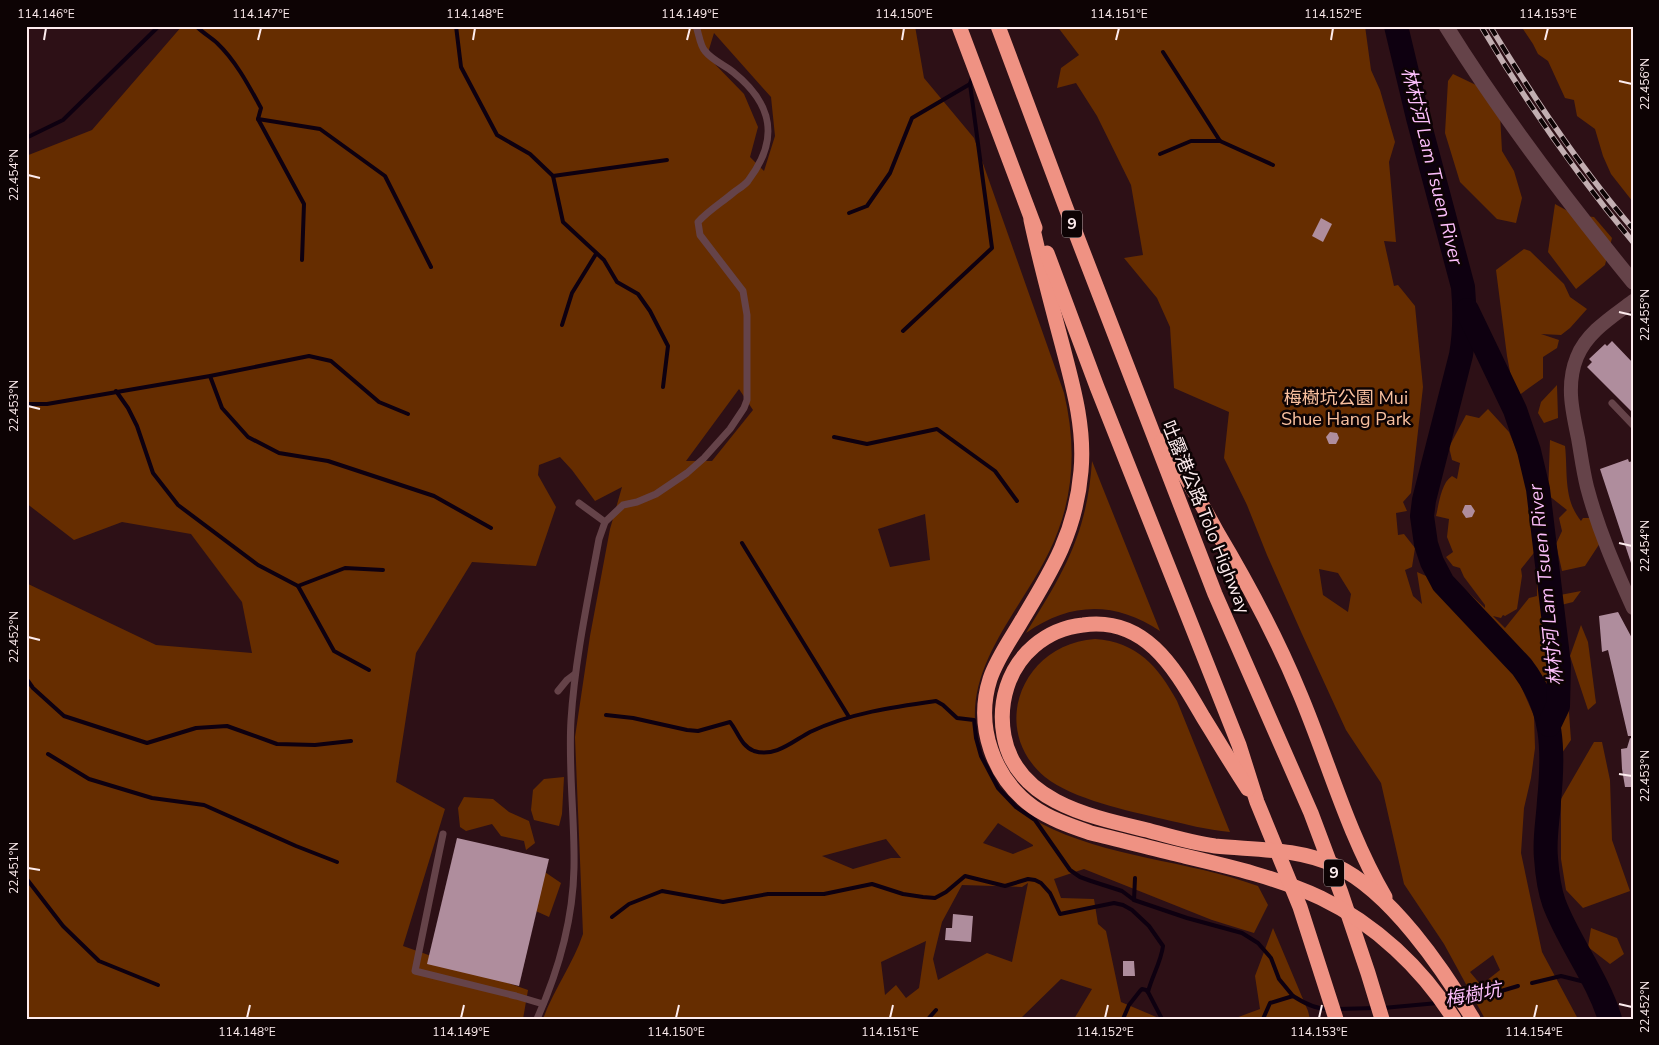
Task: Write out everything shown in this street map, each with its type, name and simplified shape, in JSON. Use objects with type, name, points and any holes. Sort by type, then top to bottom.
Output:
[{"type":"highway","name":"9","points":[[959,26],[1097,387],[1239,745],[1257,802],[1300,908],[1336,1019]]},
{"type":"highway","name":"吐露港公路 Tolo Highway","points":[[998,26],[1215,594],[1310,813],[1341,893],[1382,1019]]},
{"type":"highway","points":[[1032,220],[1040,260],[1077,403],[1081,429],[1082,468],[1073,520],[1059,556],[998,660],[990,680],[985,720],[990,746],[1000,769],[1011,786],[1026,801],[1055,819],[1091,833],[1254,873],[1321,898],[1353,916],[1384,938],[1433,989],[1454,1019]]},
{"type":"highway","points":[[1148,421],[1178,464],[1250,587],[1300,694],[1357,845],[1394,912]]},
{"type":"highway","points":[[1257,802],[1167,660],[1145,640],[1119,627],[1089,624],[1074,626],[1057,631],[1044,638],[1020,661],[1012,675],[1004,697],[1003,730],[1011,757],[1018,770],[1033,786],[1059,804],[1103,819],[1212,845],[1295,853],[1335,865],[1365,884],[1394,912],[1427,950],[1473,1019]]},
{"type":"main road","points":[[1446,26],[1531,152],[1566,200],[1633,282]]},
{"type":"street","points":[[1633,301],[1589,337],[1578,355],[1571,375],[1570,396],[1587,486],[1602,537],[1628,584],[1633,608]]},
{"type":"lane","points":[[537,1019],[564,940],[572,896],[574,868],[571,722],[575,674],[598,540],[605,522],[623,505],[637,502],[656,494],[704,458],[730,429],[747,400],[747,316],[744,291],[700,236],[698,222],[747,182],[757,167],[768,141],[769,124],[763,105],[748,86],[704,50],[696,26]]},
{"type":"lane","points":[[1612,403],[1633,425]]},
{"type":"lane","points":[[579,503],[605,522]]},
{"type":"lane","points":[[558,691],[575,674]]},
{"type":"lane","points":[[443,834],[415,971],[543,1004]]},
{"type":"green space","points":[[182,26],[915,26],[924,78],[974,138],[1064,393],[1070,428],[1072,462],[1064,514],[1045,560],[996,642],[984,670],[976,699],[976,730],[985,763],[1001,790],[1015,805],[1031,818],[1066,835],[1092,844],[1231,877],[1258,886],[1268,905],[1254,933],[1212,920],[1084,869],[1054,879],[1061,898],[1094,899],[1098,924],[1106,931],[1121,1002],[1161,1019],[1074,1019],[1092,989],[1061,979],[1020,1019],[543,1019],[583,934],[575,737],[590,636],[610,529],[622,487],[595,501],[560,457],[539,465],[538,475],[556,507],[536,566],[472,562],[416,653],[396,782],[445,809],[403,946],[528,990],[523,1019],[26,1019],[26,583],[156,645],[252,653],[242,602],[191,534],[122,522],[74,540],[26,503],[26,156],[92,130]],"holes":[[[714,33],[771,97],[775,136],[764,171],[750,157],[758,127],[744,94],[707,56]],[[739,389],[753,410],[712,461],[686,461]],[[925,514],[930,560],[890,567],[878,529]],[[998,823],[1033,845],[1013,854],[983,843]],[[886,839],[901,858],[891,858],[853,869],[822,856]],[[1028,883],[1012,962],[987,953],[938,980],[933,959],[942,922],[962,885],[1022,887]],[[926,941],[919,988],[906,998],[896,985],[885,995],[881,962]]]},
{"type":"green space","name":"梅樹坑公園 Mui Shue Hang Park","points":[[1057,26],[1365,26],[1371,70],[1380,90],[1395,142],[1389,162],[1396,242],[1384,241],[1394,286],[1398,285],[1415,306],[1423,387],[1411,493],[1403,502],[1407,511],[1396,513],[1398,535],[1404,534],[1415,548],[1412,567],[1405,570],[1413,596],[1422,604],[1417,572],[1433,579],[1465,622],[1493,648],[1517,677],[1534,716],[1535,748],[1524,808],[1521,853],[1542,952],[1578,1019],[1485,1019],[1444,944],[1404,884],[1381,783],[1346,730],[1267,555],[1247,505],[1224,458],[1229,412],[1174,388],[1170,327],[1157,298],[1124,258],[1143,255],[1131,185],[1097,116],[1076,83],[1057,88],[1061,68],[1079,55]],"holes":[[[1319,569],[1338,573],[1351,594],[1348,612],[1323,595]],[[1493,955],[1500,970],[1481,985],[1470,972]]]},
{"type":"green space","points":[[1521,26],[1633,26],[1633,163],[1631,164],[1633,202],[1611,174],[1603,156],[1595,129],[1577,116],[1574,100],[1565,98],[1548,61],[1538,54]]},
{"type":"green space","points":[[1453,74],[1476,85],[1500,114],[1502,151],[1514,171],[1522,198],[1516,223],[1497,219],[1460,182],[1445,133],[1448,81]]},
{"type":"green space","points":[[1555,204],[1575,215],[1594,217],[1612,238],[1605,265],[1576,289],[1548,252]]},
{"type":"green space","points":[[1524,249],[1530,251],[1564,284],[1570,297],[1587,309],[1561,335],[1541,334],[1559,340],[1557,348],[1543,357],[1543,378],[1515,398],[1507,356],[1496,270]]},
{"type":"green space","points":[[1557,385],[1558,418],[1544,423],[1538,413],[1541,402]]},
{"type":"green space","points":[[1488,409],[1509,432],[1520,458],[1534,515],[1537,549],[1521,569],[1522,576],[1517,609],[1505,616],[1503,615],[1501,618],[1493,616],[1505,628],[1529,598],[1537,596],[1537,558],[1557,552],[1560,595],[1581,591],[1573,602],[1561,605],[1571,740],[1562,753],[1551,706],[1539,678],[1454,589],[1446,572],[1485,608],[1485,605],[1464,577],[1460,568],[1453,566],[1446,557],[1453,552],[1447,537],[1449,519],[1436,516],[1445,484],[1452,476],[1457,479],[1460,463],[1452,460],[1449,447],[1466,415],[1479,418]]},
{"type":"green space","points":[[1550,440],[1565,446],[1567,485],[1571,504],[1581,521],[1583,518],[1590,518],[1600,543],[1585,566],[1562,571],[1556,544],[1562,531],[1559,518],[1567,510],[1548,495]]},
{"type":"green space","points":[[1092,461],[1160,631],[1126,614],[1093,609],[1059,615],[1026,633],[1062,572],[1079,532],[1085,511]]},
{"type":"green space","points":[[1581,625],[1588,642],[1596,703],[1588,710],[1570,656]]},
{"type":"green space","points":[[1095,639],[1123,645],[1145,658],[1170,688],[1230,832],[1149,816],[1085,798],[1056,785],[1045,777],[1028,757],[1019,736],[1017,714],[1021,692],[1032,672],[1048,656],[1070,644]]},
{"type":"green space","points":[[1594,742],[1602,742],[1610,780],[1612,840],[1630,891],[1583,908],[1566,890],[1561,859],[1561,799]]},
{"type":"green space","points":[[564,777],[562,814],[559,826],[534,820],[531,810],[533,790],[544,779]]},
{"type":"green space","points":[[464,797],[493,799],[509,812],[529,821],[535,843],[526,850],[524,841],[501,836],[492,824],[466,831],[460,827],[458,808]]},
{"type":"green space","points":[[536,866],[561,883],[549,917],[527,907]]},
{"type":"green space","points":[[1273,928],[1310,1019],[1233,1019],[1260,1009],[1255,976]]},
{"type":"green space","points":[[1591,928],[1617,938],[1624,954],[1610,964],[1588,947]]},
{"type":"building","points":[[1321,218],[1332,224],[1323,242],[1312,236]]},
{"type":"building","points":[[1612,341],[1633,363],[1633,413],[1587,367],[1592,362],[1589,359],[1605,344],[1607,346]]},
{"type":"building","points":[[1330,432],[1337,433],[1339,438],[1336,444],[1329,444],[1326,437]]},
{"type":"building","points":[[1628,459],[1629,462],[1633,461],[1633,563],[1631,563],[1600,469]]},
{"type":"building","points":[[1465,505],[1471,505],[1475,511],[1472,517],[1466,518],[1462,512]]},
{"type":"building","points":[[1618,612],[1633,640],[1633,736],[1628,736],[1608,650],[1602,652],[1599,616]]},
{"type":"building","points":[[1630,738],[1633,739],[1633,789],[1632,787],[1625,787],[1622,769],[1621,749],[1627,748]]},
{"type":"building","points":[[457,838],[549,859],[519,986],[427,964]]},
{"type":"building","points":[[953,914],[973,916],[971,942],[945,940],[946,928],[952,928]]},
{"type":"building","points":[[1123,961],[1134,961],[1135,976],[1123,976]]},
{"type":"waterway","points":[[26,138],[63,120],[159,26]]},
{"type":"waterway","points":[[196,26],[217,43],[230,58],[242,74],[261,108],[258,119],[304,204],[302,260]]},
{"type":"waterway","points":[[456,26],[461,67],[497,135],[530,154],[553,176],[563,222],[604,260],[617,282],[638,294],[650,311],[668,346],[663,387]]},
{"type":"waterway","name":"林村河 Lam Tsuen River","points":[[1396,26],[1464,296],[1464,329],[1461,355],[1424,500],[1422,516],[1426,544],[1432,562],[1443,583],[1522,667],[1533,683],[1540,699],[1546,715],[1551,748],[1551,783],[1545,844],[1550,886],[1560,918],[1598,989],[1610,1019]]},
{"type":"waterway","points":[[1163,52],[1220,141],[1273,165]]},
{"type":"waterway","points":[[903,331],[992,248],[970,84],[972,77]]},
{"type":"waterway","points":[[849,213],[867,206],[890,173],[912,118],[970,84]]},
{"type":"waterway","points":[[258,119],[320,129],[385,176],[431,267]]},
{"type":"waterway","points":[[1160,154],[1191,141],[1220,141]]},
{"type":"waterway","points":[[553,176],[667,160]]},
{"type":"waterway","points":[[562,325],[572,293],[596,254]]},
{"type":"waterway","name":"林村河 Lam Tsuen River","points":[[1467,310],[1515,410],[1529,451],[1538,489],[1559,665],[1558,706],[1549,725]]},
{"type":"waterway","points":[[26,404],[47,404],[210,376],[309,356],[331,361],[379,402],[408,414]]},
{"type":"waterway","points":[[210,376],[222,408],[248,437],[279,453],[328,461],[434,496],[491,528]]},
{"type":"waterway","points":[[116,391],[128,408],[137,426],[153,473],[178,505],[258,565],[298,586],[345,568],[383,570]]},
{"type":"waterway","points":[[834,437],[867,444],[937,429],[995,471],[1017,501]]},
{"type":"waterway","points":[[742,543],[849,717]]},
{"type":"waterway","points":[[298,586],[334,651],[369,670]]},
{"type":"waterway","points":[[26,678],[33,688],[64,716],[147,743],[196,728],[227,726],[277,744],[315,745],[351,741]]},
{"type":"waterway","points":[[606,715],[633,718],[698,731],[730,722],[746,746],[762,753],[784,748],[825,725],[856,715],[936,701],[957,718],[974,720],[981,756],[998,788],[1016,807],[1035,820],[1070,870],[1080,877],[1122,891],[1134,900],[1187,918],[1242,933],[1258,943],[1271,958],[1279,979],[1293,996]]},
{"type":"waterway","points":[[48,754],[89,779],[152,798],[204,805],[337,862]]},
{"type":"waterway","points":[[612,917],[629,904],[662,891],[723,902],[768,894],[824,894],[872,884],[903,894],[935,898],[946,892],[965,876],[1005,886],[1028,879],[1035,880],[1041,883],[1050,893],[1060,914],[1114,903],[1132,910],[1149,926],[1163,946],[1148,992],[1162,1019]]},
{"type":"waterway","points":[[26,878],[63,926],[99,961],[158,985]]},
{"type":"waterway","points":[[1134,900],[1135,878]]},
{"type":"waterway","name":"梅樹坑","points":[[1532,983],[1561,976],[1597,985]]},
{"type":"waterway","name":"梅樹坑","points":[[1465,999],[1481,997],[1518,986]]},
{"type":"waterway","points":[[1123,1019],[1129,1005],[1140,991],[1142,989],[1148,992]]},
{"type":"waterway","name":"梅樹坑","points":[[1263,1019],[1270,1003],[1293,996],[1310,1005],[1328,1009]]},
{"type":"waterway","name":"梅樹坑","points":[[1383,1008],[1438,1003]]},
{"type":"waterway","name":"梅樹坑","points":[[1338,1009],[1376,1008]]},
{"type":"waterway","points":[[928,1019],[936,1010]]},
{"type":"railway","points":[[1481,26],[1552,137],[1633,242]]},
{"type":"railway","points":[[1490,26],[1557,130],[1594,181],[1633,229]]}]
